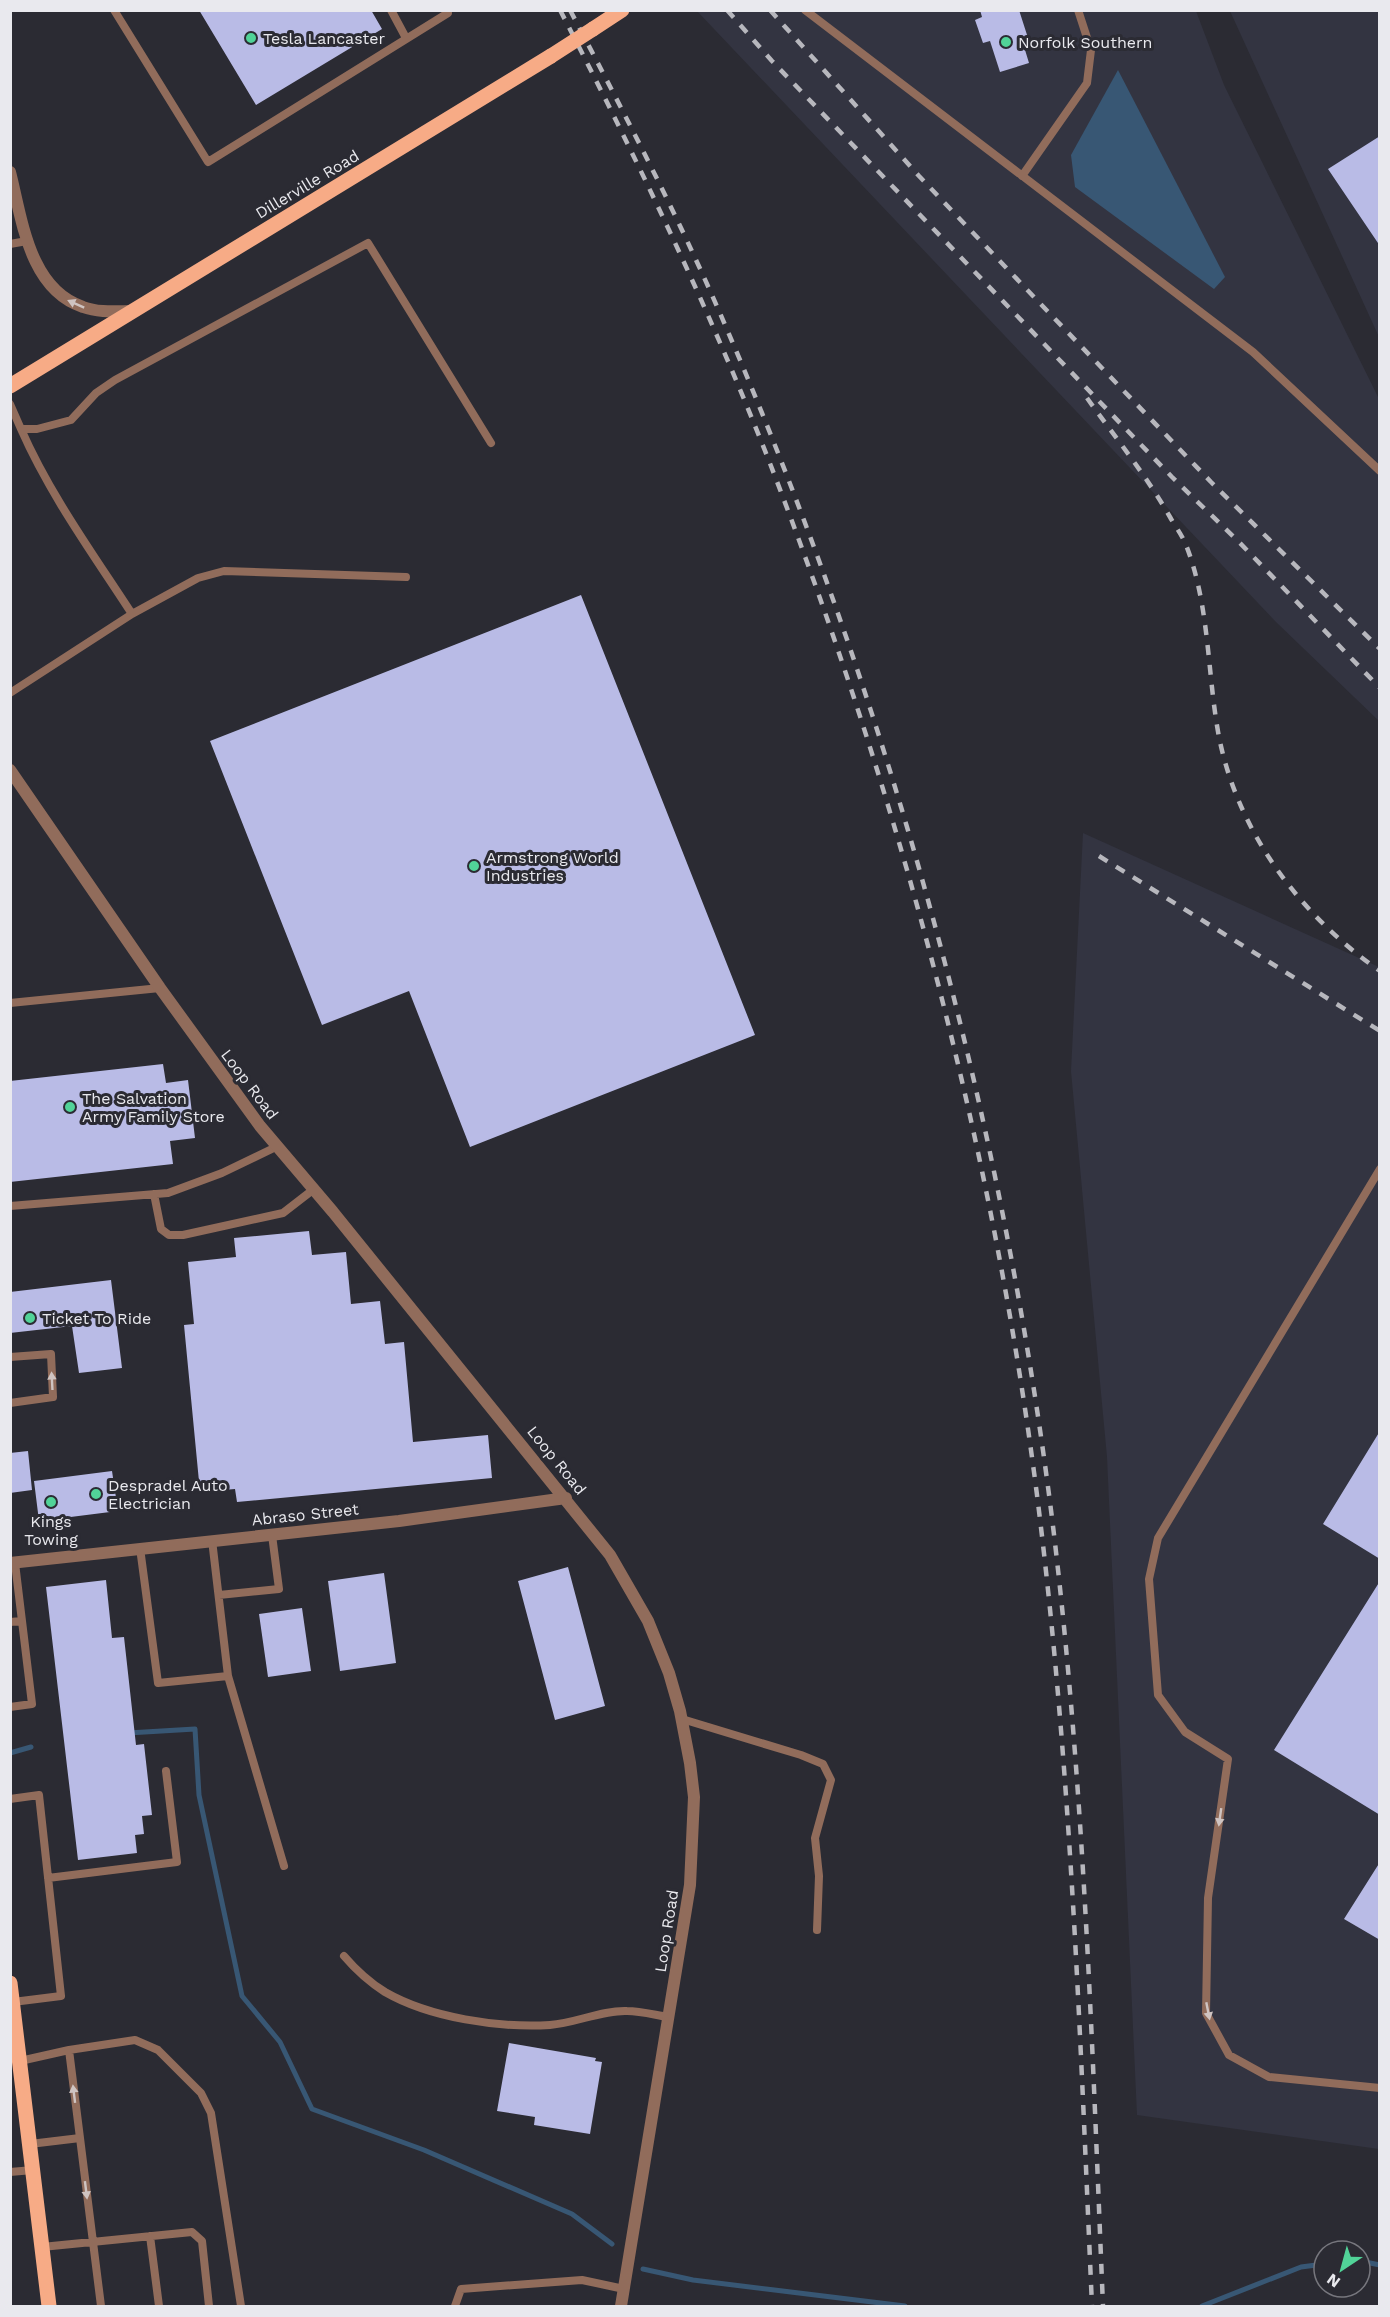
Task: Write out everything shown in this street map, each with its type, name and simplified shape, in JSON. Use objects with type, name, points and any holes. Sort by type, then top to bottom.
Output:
[{"type":"main road","name":"Dillerville Road","points":[[10,386],[551,56],[622,10]]},
{"type":"main road","points":[[10,1983],[20,2061],[16,2080],[30,2144],[49,2307]]},
{"type":"street","points":[[10,172],[27,241],[41,271],[58,294],[85,308],[111,312],[133,311]]},
{"type":"street","name":"Loop Road","points":[[10,770],[160,988],[260,1126],[566,1498],[610,1555],[648,1621],[669,1673],[682,1719],[694,1797],[690,1885],[621,2307]]},
{"type":"street","name":"Abraso Street","points":[[13,1563],[399,1521],[566,1498]]},
{"type":"lane","points":[[114,10],[208,162],[448,13],[447,10]]},
{"type":"lane","points":[[391,10],[406,38]]},
{"type":"lane","points":[[805,10],[1253,352],[1380,471]]},
{"type":"lane","points":[[1022,176],[1087,83],[1090,50],[1078,10]]},
{"type":"lane","points":[[10,244],[27,241]]},
{"type":"lane","points":[[21,429],[37,429],[71,420],[96,393],[115,380],[368,243],[491,442]]},
{"type":"lane","points":[[10,404],[34,458],[132,614]]},
{"type":"lane","points":[[10,693],[132,614],[198,578],[224,571],[406,577]]},
{"type":"lane","points":[[10,1003],[160,988]]},
{"type":"lane","points":[[10,1206],[168,1193],[222,1173],[278,1146]]},
{"type":"lane","points":[[1380,1169],[1158,1538],[1149,1579],[1158,1695],[1185,1732],[1228,1759],[1209,1898],[1206,2013],[1230,2055],[1269,2077],[1380,2088]]},
{"type":"lane","points":[[154,1194],[161,1229],[169,1235],[183,1235],[283,1213],[314,1190]]},
{"type":"lane","points":[[10,1357],[51,1354],[53,1397],[10,1403]]},
{"type":"lane","points":[[219,1595],[279,1589],[272,1535]]},
{"type":"lane","points":[[212,1540],[228,1676],[284,1866]]},
{"type":"lane","points":[[140,1548],[158,1683],[228,1676]]},
{"type":"lane","points":[[10,1707],[32,1704],[13,1563]]},
{"type":"lane","points":[[10,1622],[22,1621]]},
{"type":"lane","points":[[682,1719],[801,1755],[823,1764],[831,1780],[815,1838],[819,1876],[817,1930]]},
{"type":"lane","points":[[48,1878],[177,1862],[166,1771]]},
{"type":"lane","points":[[10,1799],[39,1794],[61,1996],[13,2002]]},
{"type":"lane","points":[[344,1956],[360,1974],[385,1992],[420,2009],[468,2019],[513,2026],[553,2025],[627,2011],[669,2017]]},
{"type":"lane","points":[[20,2061],[69,2050],[135,2040],[158,2050],[201,2093],[212,2113],[241,2307]]},
{"type":"lane","points":[[69,2050],[101,2307]]},
{"type":"lane","points":[[30,2144],[80,2138]]},
{"type":"lane","points":[[10,2172],[33,2170]]},
{"type":"lane","points":[[42,2247],[192,2232],[202,2241],[209,2307]]},
{"type":"lane","points":[[150,2236],[159,2307]]},
{"type":"lane","points":[[455,2307],[461,2289],[582,2280],[624,2289]]},
{"type":"shaded area","points":[[697,11],[1196,11],[1224,85],[1379,399],[1379,721],[1276,622]]},
{"type":"shaded area","points":[[1230,11],[1379,11],[1379,337]]},
{"type":"shaded area","points":[[1083,833],[1379,967],[1379,2149],[1137,2115],[1107,1457],[1071,1071]]},
{"type":"water","points":[[1118,70],[1225,277],[1214,289],[1075,187],[1071,155]]},
{"type":"building","points":[[199,10],[371,10],[382,29],[256,105]]},
{"type":"building","name":"Norfolk Southern","points":[[980,10],[1019,10],[1028,38],[1022,40],[1029,63],[1000,72],[990,41],[983,43],[975,20],[982,17]]},
{"type":"building","points":[[1380,136],[1380,246],[1328,169]]},
{"type":"building","name":"Armstrong World Industries","points":[[581,595],[755,1035],[470,1147],[409,991],[322,1025],[210,741]]},
{"type":"building","points":[[163,1064],[166,1083],[188,1080],[195,1138],[170,1141],[173,1164],[10,1182],[10,1081]]},
{"type":"building","points":[[309,1231],[312,1255],[346,1252],[351,1304],[380,1301],[385,1344],[404,1342],[413,1442],[488,1435],[492,1478],[237,1502],[235,1489],[200,1492],[184,1325],[194,1324],[188,1262],[236,1257],[234,1238]]},
{"type":"building","points":[[111,1280],[122,1368],[79,1373],[72,1326],[10,1333],[10,1292]]},
{"type":"building","points":[[1380,1431],[1380,1559],[1323,1524]]},
{"type":"building","points":[[28,1451],[32,1490],[10,1493],[10,1453]]},
{"type":"building","points":[[112,1471],[118,1511],[39,1521],[34,1481]]},
{"type":"building","points":[[568,1567],[605,1706],[555,1720],[518,1581]]},
{"type":"building","points":[[384,1573],[396,1663],[340,1671],[328,1581]]},
{"type":"building","points":[[106,1580],[112,1638],[124,1637],[136,1745],[144,1744],[152,1815],[142,1816],[144,1834],[135,1835],[137,1853],[78,1860],[46,1587]]},
{"type":"building","points":[[1380,1581],[1380,1815],[1274,1750]]},
{"type":"building","points":[[302,1608],[311,1671],[268,1677],[259,1614]]},
{"type":"building","points":[[1380,1862],[1380,1940],[1344,1919]]},
{"type":"building","points":[[509,2043],[596,2058],[595,2061],[602,2062],[590,2134],[534,2125],[535,2117],[497,2111]]},
{"type":"waterway","points":[[128,1733],[195,1729],[199,1795],[242,1996],[280,2042],[312,2109],[424,2150],[572,2214],[612,2244]]},
{"type":"waterway","points":[[10,1753],[31,1747]]},
{"type":"waterway","points":[[1372,2263],[1380,2265]]},
{"type":"waterway","points":[[1202,2306],[1301,2267],[1312,2266]]},
{"type":"waterway","points":[[643,2269],[693,2280],[905,2306]]},
{"type":"railway","points":[[560,10],[672,235],[771,466],[817,591],[900,844],[967,1102],[1018,1363],[1049,1596],[1073,1900],[1092,2306]]},
{"type":"railway","points":[[570,10],[684,234],[719,311],[779,456],[834,603],[884,752],[929,902],[968,1055],[1002,1208],[1030,1363],[1063,1616],[1085,1912],[1103,2306]]},
{"type":"railway","points":[[727,10],[772,61],[1172,477],[1239,542],[1380,688]]},
{"type":"railway","points":[[770,10],[919,176],[1033,296],[1211,482],[1380,649]]},
{"type":"railway","points":[[1087,398],[1151,486],[1186,545],[1200,592],[1219,737],[1228,772],[1257,839],[1299,898],[1324,925],[1380,971]]},
{"type":"railway","points":[[1099,856],[1380,1031]]},
{"type":"place","name":"Tesla Lancaster","points":[[251,38]]},
{"type":"place","name":"Norfolk Southern","points":[[1006,42]]},
{"type":"place","name":"Armstrong World Industries","points":[[474,866]]},
{"type":"place","name":"The Salvation Army Family Store","points":[[70,1107]]},
{"type":"place","name":"Ticket To Ride","points":[[30,1318]]},
{"type":"place","name":"Despradel Auto Electrician","points":[[96,1494]]},
{"type":"place","name":"Kings Towing","points":[[51,1502]]}]
